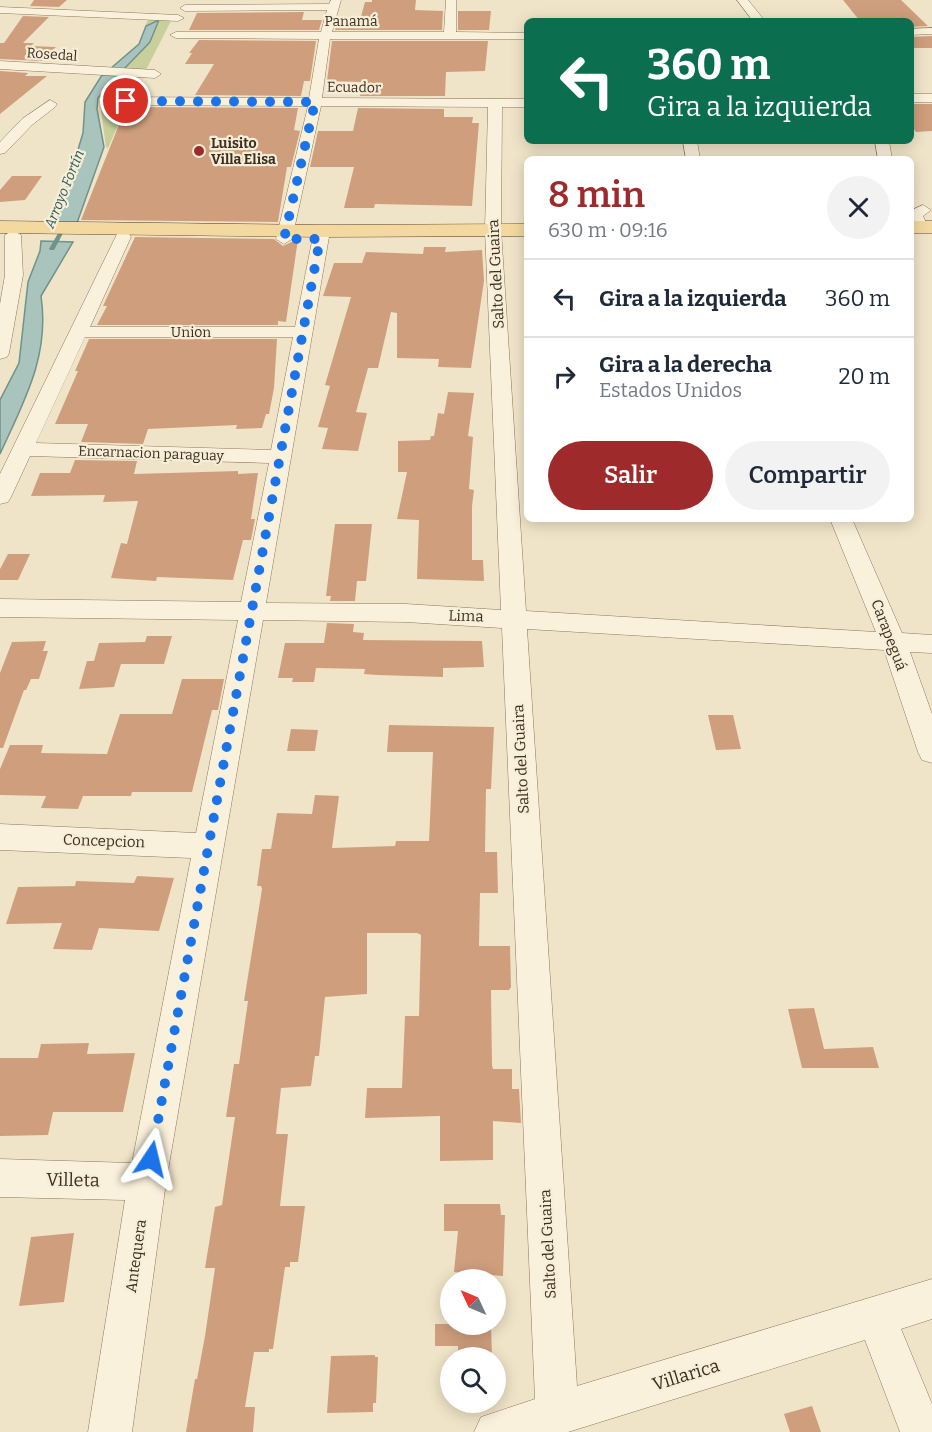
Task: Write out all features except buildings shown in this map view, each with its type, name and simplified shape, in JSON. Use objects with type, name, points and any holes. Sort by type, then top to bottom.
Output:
[{"type":"main road","points":[[494,235],[524,230]]},
{"type":"main road","points":[[15,232],[494,235],[524,239]]},
{"type":"main road","points":[[97,233],[123,237],[284,235]]},
{"type":"street","points":[[0,9],[7,0]]},
{"type":"street","points":[[450,36],[451,0]]},
{"type":"street","points":[[742,0],[757,18]]},
{"type":"street","points":[[0,9],[184,9],[335,3],[284,235]]},
{"type":"street","name":"Panamá","points":[[184,9],[169,29],[174,39],[524,36]]},
{"type":"street","points":[[914,32],[932,31]]},
{"type":"street","name":"Rosedal","points":[[0,64],[129,74],[151,83]]},
{"type":"street","name":"Ecuador","points":[[109,101],[151,83],[315,102],[524,103]]},
{"type":"street","points":[[914,98],[932,98]]},
{"type":"street","points":[[0,150],[27,122],[50,104]]},
{"type":"street","name":"Salto del Guaira","points":[[495,104],[494,235],[557,1415]]},
{"type":"street","points":[[1,345],[14,275],[15,232]]},
{"type":"street","name":"Antequera","points":[[110,1432],[147,1182],[321,235]]},
{"type":"street","points":[[0,497],[123,237]]},
{"type":"street","name":"Union","points":[[78,332],[304,332]]},
{"type":"street","name":"Encarnacion paraguay","points":[[22,449],[281,457]]},
{"type":"street","name":"Carapeguá","points":[[842,522],[892,641],[932,752]]},
{"type":"street","name":"Lima","points":[[0,608],[406,613],[932,644]]},
{"type":"street","name":"Concepcion","points":[[0,837],[209,846]]},
{"type":"street","name":"Villeta","points":[[0,1178],[147,1182]]},
{"type":"street","name":"Villarica","points":[[496,1432],[932,1299]]},
{"type":"street","points":[[876,1316],[922,1432]]},
{"type":"green space","points":[[150,16],[173,17],[146,70],[125,69],[151,42],[160,20],[145,26]]},
{"type":"green space","points":[[100,104],[127,104],[108,148],[106,147]]},
{"type":"water","points":[[159,20],[150,42],[124,69],[110,69],[139,44],[146,26]]},
{"type":"water","points":[[102,75],[119,76],[98,98],[97,109],[104,147],[77,223],[56,223],[83,133],[85,102]]},
{"type":"water","points":[[41,241],[73,242],[41,296],[42,339],[33,378],[0,454],[0,400],[19,363],[28,282],[40,251]]},
{"type":"waterway","name":"Arroyo Fortín","points":[[52,249],[66,224]]},
{"type":"place","name":"Luisito Villa Elisa","points":[[199,151]]},
{"type":"route","points":[[126,101],[315,102],[284,239],[320,239],[151,1159]]}]
